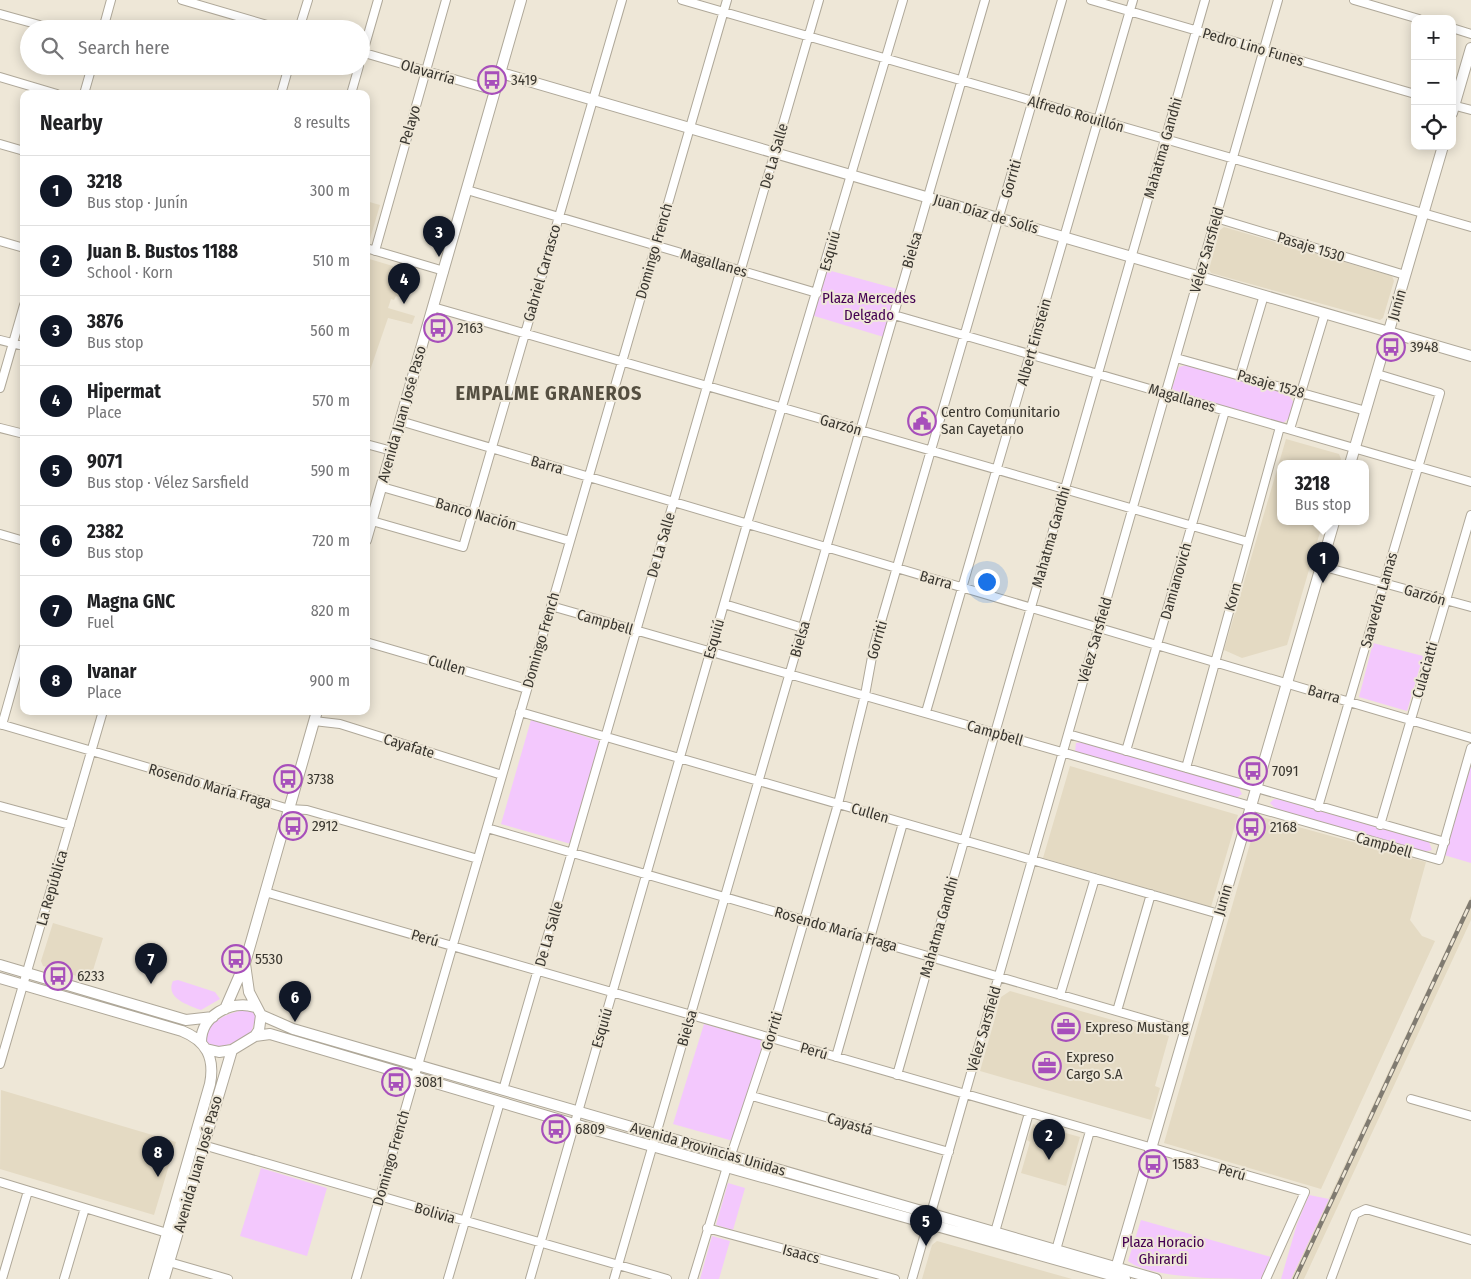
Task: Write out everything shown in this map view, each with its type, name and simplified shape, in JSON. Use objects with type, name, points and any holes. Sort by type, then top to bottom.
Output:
[{"type":"main road","name":"Avenida Juan José Paso","points":[[370,527],[521,0]]},
{"type":"main road","points":[[1454,105],[1471,48]]},
{"type":"main road","name":"Juan Díaz de Solís","points":[[500,73],[1471,356]]},
{"type":"main road","name":"Junín","points":[[1351,460],[1441,150]]},
{"type":"main road","name":"Junín","points":[[1114,1274],[1333,525]]},
{"type":"main road","points":[[225,1009],[245,963],[316,716]]},
{"type":"main road","points":[[0,978],[182,1030],[193,1035],[203,1046],[219,1052],[232,1050],[255,1036],[259,1030],[258,1011],[249,992],[245,963]]},
{"type":"main road","points":[[0,965],[186,1020],[212,1017]]},
{"type":"main road","points":[[203,1046],[203,1028],[212,1017],[236,1005],[258,1011]]},
{"type":"main road","name":"Avenida Provincias Unidas","points":[[258,1011],[293,1029],[732,1156],[1114,1274],[1156,1279]]},
{"type":"main road","name":"Avenida Provincias Unidas","points":[[255,1036],[270,1034],[727,1167],[930,1218],[995,1232],[1056,1250],[1125,1279]]},
{"type":"main road","name":"Avenida Juan José Paso","points":[[154,1279],[210,1084],[212,1060],[203,1046]]},
{"type":"main road","name":"Avenida Juan José Paso","points":[[164,1279],[232,1050]]},
{"type":"street","points":[[105,20],[111,0]]},
{"type":"street","points":[[182,0],[250,20]]},
{"type":"street","points":[[213,9],[216,0]]},
{"type":"street","points":[[302,20],[308,0]]},
{"type":"street","points":[[370,28],[378,0]]},
{"type":"street","name":"Pelayo","points":[[375,251],[446,0]]},
{"type":"street","name":"Gabriel Carrasco","points":[[372,521],[463,547],[622,0]]},
{"type":"street","name":"Alfredo Rouillón","points":[[682,0],[1471,227]]},
{"type":"street","name":"Domingo French","points":[[356,1279],[726,0]]},
{"type":"street","name":"De La Salle","points":[[504,1090],[819,0]]},
{"type":"street","name":"Esquiú","points":[[530,1279],[747,524],[903,0]]},
{"type":"street","name":"Bielsa","points":[[614,1279],[985,0]]},
{"type":"street","name":"Gorriti","points":[[693,1279],[707,1228],[770,1038],[838,804],[865,695],[874,646],[966,336],[1062,0]]},
{"type":"street","name":"Pedro Lino Funes","points":[[1091,0],[1411,93]]},
{"type":"street","name":"Albert Einstein","points":[[926,712],[1133,0]]},
{"type":"street","name":"Mahatma Gandhi","points":[[897,1075],[1205,0]]},
{"type":"street","name":"Vélez Sarsfield","points":[[912,1279],[1278,0]]},
{"type":"street","points":[[1354,0],[1411,17]]},
{"type":"street","points":[[0,14],[22,20]]},
{"type":"street","points":[[1456,29],[1471,34]]},
{"type":"street","name":"Olavarría","points":[[370,57],[495,91]]},
{"type":"street","points":[[85,90],[89,75]]},
{"type":"street","points":[[282,90],[286,75]]},
{"type":"street","points":[[352,90],[356,75]]},
{"type":"street","points":[[0,77],[44,90]]},
{"type":"street","points":[[1456,108],[1471,110]]},
{"type":"street","points":[[0,144],[20,149]]},
{"type":"street","name":"Magallanes","points":[[467,190],[817,293]]},
{"type":"street","name":"Pasaje 1530","points":[[1216,218],[1405,275]]},
{"type":"street","points":[[0,241],[20,247]]},
{"type":"street","points":[[370,249],[444,271]]},
{"type":"street","points":[[1240,376],[1264,295]]},
{"type":"street","name":"Garzón","points":[[433,307],[1248,542]]},
{"type":"street","points":[[1290,429],[1325,313]]},
{"type":"street","name":"Magallanes","points":[[894,315],[1471,482]]},
{"type":"street","points":[[0,388],[20,319]]},
{"type":"street","points":[[0,340],[20,345]]},
{"type":"street","name":"Pasaje 1528","points":[[1176,358],[1366,411]]},
{"type":"street","name":"Saavedra Lamas","points":[[1318,807],[1440,393],[1377,374]]},
{"type":"street","name":"Damianovich","points":[[1126,751],[1225,411]]},
{"type":"street","name":"Barra","points":[[400,422],[1471,738]]},
{"type":"street","name":"Korn","points":[[1186,768],[1280,426]]},
{"type":"street","points":[[0,428],[20,433]]},
{"type":"street","points":[[370,445],[392,452]]},
{"type":"street","name":"Banco Nación","points":[[382,487],[570,541]]},
{"type":"street","name":"Culaciatti","points":[[1380,825],[1471,515]]},
{"type":"street","points":[[0,534],[20,539]]},
{"type":"street","name":"Garzón","points":[[1321,566],[1471,607]]},
{"type":"street","points":[[724,604],[803,628]]},
{"type":"street","name":"Campbell","points":[[551,606],[1439,860],[1445,842],[1256,790],[1068,734]]},
{"type":"street","name":"Cullen","points":[[370,643],[527,689]]},
{"type":"street","points":[[1,725],[20,661]]},
{"type":"street","name":"Cullen","points":[[520,712],[1219,914]]},
{"type":"street","name":"La República","points":[[0,1064],[102,715]]},
{"type":"street","name":"Cayafate","points":[[316,716],[502,775]]},
{"type":"street","name":"Rosendo María Fraga","points":[[1,725],[289,809],[307,810],[478,858]]},
{"type":"street","points":[[1445,842],[1471,748]]},
{"type":"street","points":[[1,808],[70,825]]},
{"type":"street","points":[[836,1057],[904,822]]},
{"type":"street","name":"Rosendo María Fraga","points":[[487,828],[1185,1031]]},
{"type":"street","points":[[1060,994],[1095,878]]},
{"type":"street","name":"Perú","points":[[265,892],[1305,1192],[1266,1279]]},
{"type":"street","points":[[1117,1011],[1151,894]]},
{"type":"street","name":"Cayastá","points":[[752,1096],[948,1152]]},
{"type":"street","points":[[1411,1099],[1471,1116]]},
{"type":"street","points":[[448,1279],[500,1102]]},
{"type":"street","points":[[995,1232],[1028,1113]]},
{"type":"street","points":[[1056,1250],[1090,1131]]},
{"type":"street","name":"Bolivia","points":[[203,1145],[667,1279]]},
{"type":"street","points":[[0,1182],[167,1233]]},
{"type":"street","points":[[2,1279],[28,1191]]},
{"type":"street","points":[[64,1279],[85,1208]]},
{"type":"street","points":[[1331,1279],[1355,1214],[1366,1209],[1471,1240]]},
{"type":"street","name":"Isaacs","points":[[707,1228],[895,1279]]},
{"type":"street","points":[[161,1254],[166,1256],[169,1262],[228,1279]]},
{"type":"shaded area","points":[[370,202],[380,205],[370,239]]},
{"type":"shaded area","points":[[1224,227],[1392,276],[1394,281],[1383,318],[1380,320],[1211,273],[1209,269],[1220,230]]},
{"type":"shaded area","points":[[370,259],[413,272],[407,294],[401,292],[400,297],[396,296],[394,300],[391,299],[388,308],[415,316],[412,324],[388,318],[370,370]]},
{"type":"shaded area","points":[[1286,439],[1339,454],[1341,459],[1341,460],[1280,460]]},
{"type":"shaded area","points":[[1277,470],[1277,525],[1322,525],[1287,645],[1242,658],[1224,650]]},
{"type":"shaded area","points":[[1070,766],[1238,815],[1211,907],[1043,858]]},
{"type":"shaded area","points":[[1258,816],[1426,862],[1410,920],[1422,936],[1435,941],[1321,1189],[1164,1143]]},
{"type":"shaded area","points":[[1471,896],[1471,920],[1304,1279],[1291,1279]]},
{"type":"shaded area","points":[[53,923],[103,938],[90,980],[43,966],[41,961]]},
{"type":"shaded area","points":[[1010,991],[1169,1036],[1155,1086],[1160,1088],[1151,1120],[980,1071],[1001,997]]},
{"type":"shaded area","points":[[1,1090],[176,1142],[154,1215],[0,1169]]},
{"type":"shaded area","points":[[1033,1124],[1080,1137],[1066,1186],[1021,1173],[1030,1142],[1027,1140]]},
{"type":"shaded area","points":[[937,1241],[1072,1279],[922,1279],[932,1245]]},
{"type":"green space","name":"Plaza Mercedes Delgado","points":[[824,269],[901,290],[887,338],[811,315]]},
{"type":"green space","points":[[1187,365],[1288,394],[1294,403],[1290,417],[1282,424],[1175,392],[1172,388],[1179,367]]},
{"type":"green space","points":[[1373,643],[1423,656],[1407,711],[1359,697]]},
{"type":"green space","points":[[531,720],[600,741],[571,844],[501,824]]},
{"type":"green space","points":[[1083,742],[1239,788],[1242,794],[1235,799],[1075,752],[1076,743]]},
{"type":"green space","points":[[1471,759],[1471,863],[1444,855]]},
{"type":"green space","points":[[1274,799],[1429,842],[1432,850],[1423,852],[1277,810],[1270,803]]},
{"type":"green space","points":[[178,980],[215,992],[220,999],[201,1010],[190,1006],[179,1000],[172,992],[173,981]]},
{"type":"green space","points":[[245,1010],[252,1011],[256,1017],[251,1033],[236,1042],[225,1045],[214,1046],[208,1044],[205,1037],[206,1031],[211,1026],[224,1016]]},
{"type":"green space","points":[[704,1024],[765,1041],[733,1141],[673,1124]]},
{"type":"green space","points":[[261,1168],[327,1188],[307,1256],[240,1236]]},
{"type":"green space","points":[[728,1183],[745,1188],[733,1230],[716,1225]]},
{"type":"green space","points":[[1309,1195],[1329,1199],[1291,1279],[1281,1279],[1297,1224]]},
{"type":"green space","name":"Plaza Horacio Ghirardi","points":[[1141,1220],[1271,1257],[1261,1279],[1191,1277],[1172,1275],[1139,1267],[1128,1261]]},
{"type":"green space","points":[[712,1236],[730,1241],[719,1279],[700,1279]]},
{"type":"railway","points":[[1295,1279],[1471,902]]},
{"type":"place","name":"3419","points":[[492,80]]},
{"type":"place","name":"3876","points":[[439,257]]},
{"type":"place","name":"Hipermat","points":[[404,304]]},
{"type":"place","name":"2163","points":[[438,328]]},
{"type":"place","name":"3948","points":[[1391,347]]},
{"type":"place","name":"Centro Comunitario San Cayetano","points":[[922,421]]},
{"type":"place","name":"3218","points":[[1323,583]]},
{"type":"place","name":"7091","points":[[1253,771]]},
{"type":"place","name":"3738","points":[[288,779]]},
{"type":"place","name":"2912","points":[[293,826]]},
{"type":"place","name":"2168","points":[[1251,827]]},
{"type":"place","name":"5530","points":[[236,959]]},
{"type":"place","name":"6233","points":[[58,976]]},
{"type":"place","name":"Magna GNC","points":[[151,984]]},
{"type":"place","name":"2382","points":[[295,1022]]},
{"type":"place","name":"Expreso Mustang","points":[[1066,1027]]},
{"type":"place","name":"Expreso Cargo S.A","points":[[1047,1066]]},
{"type":"place","name":"3081","points":[[396,1082]]},
{"type":"place","name":"6809","points":[[556,1129]]},
{"type":"place","name":"Juan B. Bustos 1188","points":[[1049,1160]]},
{"type":"place","name":"1583","points":[[1153,1164]]},
{"type":"place","name":"Ivanar","points":[[158,1177]]},
{"type":"place","name":"9071","points":[[926,1246]]},
{"type":"district","name":"EMPALME GRANEROS","points":[[549,393]]}]
